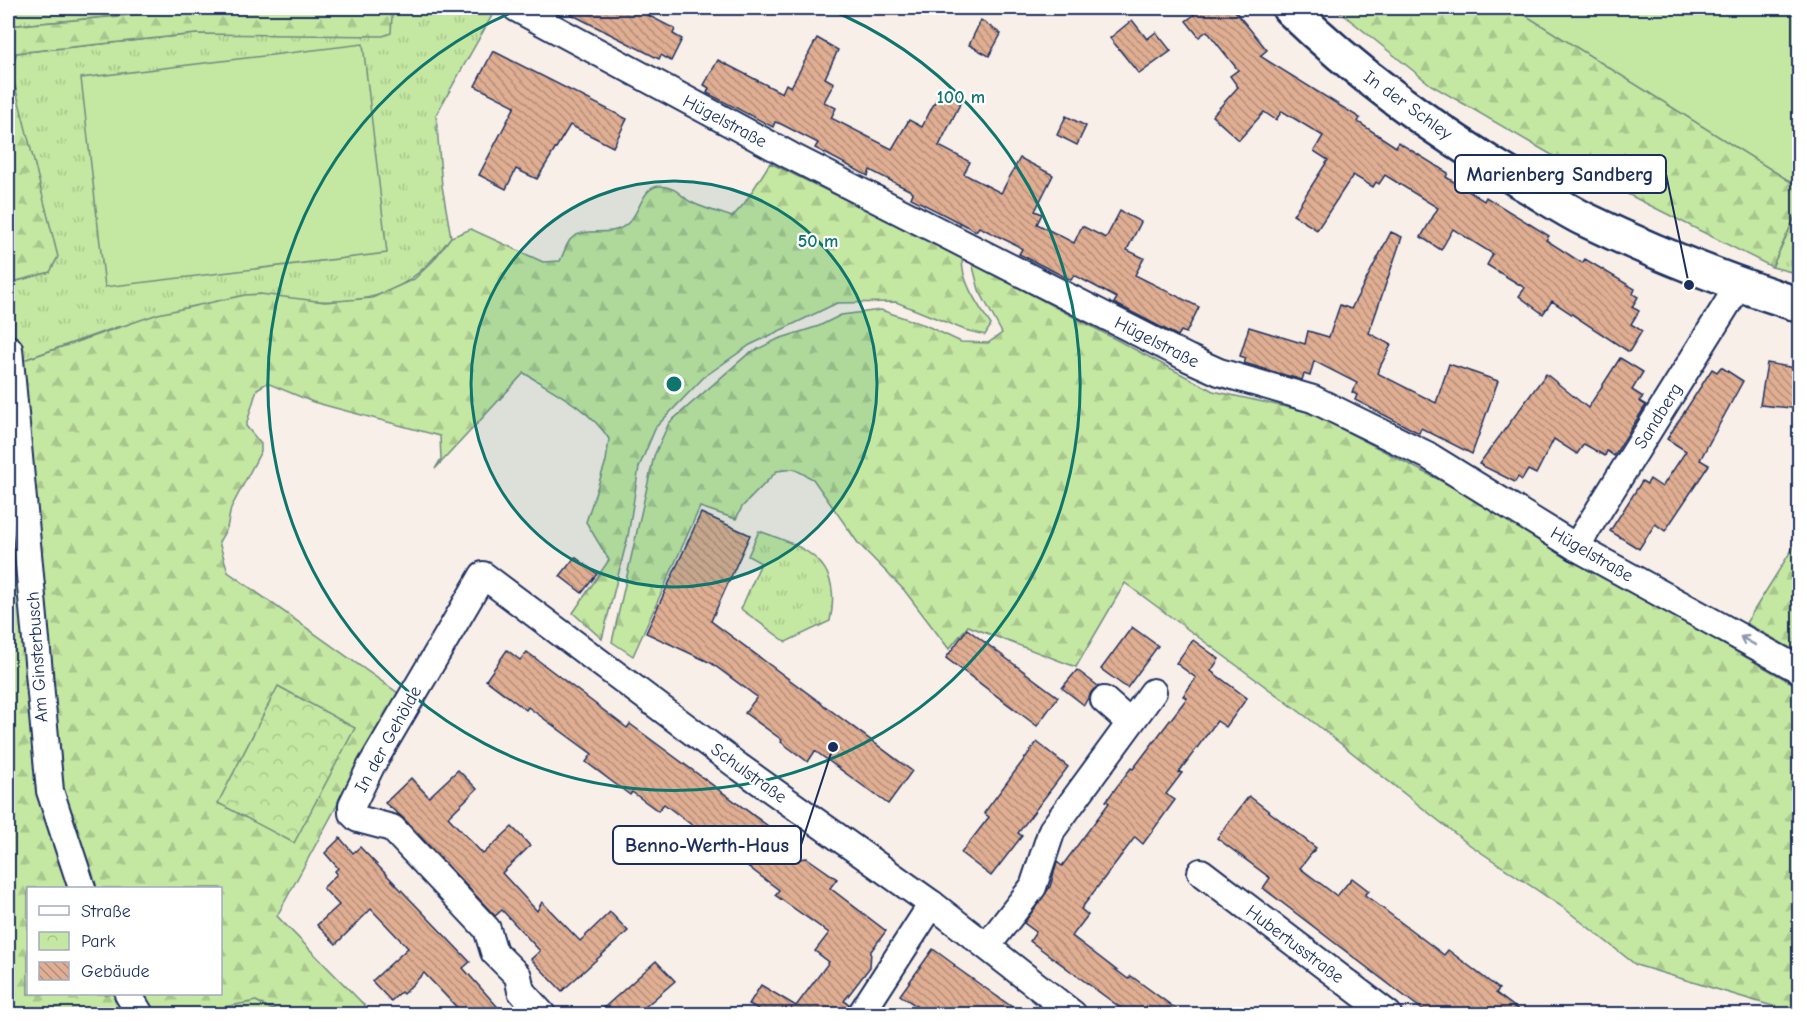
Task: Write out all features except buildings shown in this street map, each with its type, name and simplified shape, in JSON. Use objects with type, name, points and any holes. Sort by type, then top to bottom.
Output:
[{"type":"street","name":"Hügelstraße","points":[[516,8],[823,173],[1188,358],[1219,372],[1312,399],[1407,445],[1463,476],[1576,547],[1800,670]]},
{"type":"street","name":"In der Schley","points":[[1289,8],[1321,38],[1399,101],[1488,162],[1582,218],[1680,262],[1800,305]]},
{"type":"street","name":"Sandberg","points":[[1576,547],[1739,285]]},
{"type":"street","name":"Am Ginsterbusch","points":[[9,350],[50,791],[82,887]]},
{"type":"street","name":"Schulstraße","points":[[483,575],[744,770],[932,904],[1072,1014]]},
{"type":"street","name":"In der Gehölde","points":[[483,575],[371,766],[352,806],[352,813],[358,819],[392,828],[487,929],[494,952],[518,976],[521,991],[542,1014]]},
{"type":"street","points":[[987,946],[1033,887],[1052,830],[1153,692]]},
{"type":"street","points":[[1104,700],[1130,722]]},
{"type":"street","name":"Hubertusstraße","points":[[1201,872],[1388,1014]]},
{"type":"street","points":[[861,1014],[932,904]]},
{"type":"street","points":[[129,995],[140,1014]]},
{"type":"green space","points":[[8,8],[258,8],[164,12],[8,26]]},
{"type":"green space","points":[[258,8],[486,8],[494,12],[436,115],[442,186],[451,237],[418,273],[402,285],[384,293],[345,301],[296,300],[117,327],[15,363],[13,282],[50,272],[12,74],[16,53],[196,34],[259,33],[392,16]]},
{"type":"green space","points":[[258,8],[388,14],[392,16],[391,33],[383,36],[196,34],[16,53],[12,74],[58,257],[50,272],[13,282],[8,228],[8,26],[164,12]]},
{"type":"green space","points":[[1335,8],[1514,8],[1799,187],[1799,208],[1772,267],[1564,162],[1431,85]]},
{"type":"green space","points":[[1514,8],[1799,8],[1799,187]]},
{"type":"green space","points":[[363,44],[387,253],[105,287],[81,78]]},
{"type":"green space","points":[[770,163],[962,256],[962,266],[967,283],[991,325],[985,335],[965,330],[896,302],[837,303],[750,345],[704,377],[656,427],[639,467],[628,536],[602,639],[573,613],[609,560],[586,522],[606,461],[609,439],[592,419],[571,402],[524,373],[435,469],[441,459],[440,436],[313,402],[267,383],[257,389],[246,426],[261,444],[261,451],[231,508],[227,528],[219,542],[228,572],[398,693],[277,916],[373,1014],[280,1014],[271,1007],[218,1011],[216,1014],[149,1014],[137,995],[222,995],[222,887],[90,887],[65,814],[15,363],[158,314],[245,295],[260,294],[325,302],[372,298],[414,279],[433,261],[451,237],[471,229],[543,262],[560,261],[570,240],[576,235],[622,228],[633,218],[646,194],[655,187],[671,188],[689,201],[732,217],[744,204]]},
{"type":"green space","points":[[1799,208],[1800,274],[1772,267]]},
{"type":"green space","points":[[972,263],[1213,391],[1309,412],[1470,496],[1708,630],[1717,641],[1799,687],[1799,1014],[1636,965],[1565,909],[1467,843],[1308,718],[1125,583],[1076,667],[968,626],[949,649],[904,590],[858,543],[813,479],[794,469],[777,471],[742,507],[736,519],[700,507],[633,656],[612,642],[654,456],[669,423],[748,354],[778,339],[819,326],[841,315],[881,310],[925,325],[961,342],[988,343],[1002,333],[979,290]]},
{"type":"green space","points":[[8,409],[76,887],[27,887],[27,995],[120,995],[130,1014],[8,1014]]},
{"type":"green space","points":[[759,531],[793,544],[818,560],[831,584],[833,601],[830,621],[786,642],[741,609],[761,563],[748,556]]},
{"type":"green space","points":[[1799,538],[1799,653],[1746,623]]},
{"type":"green space","points":[[278,686],[355,728],[294,843],[218,803]]},
{"type":"green space","points":[[256,1001],[280,1014],[216,1014],[224,1007]]},
{"type":"place","name":"Marienberg Sandberg","points":[[1689,285]]},
{"type":"place","name":"Benno-Werth-Haus","points":[[833,747]]}]
